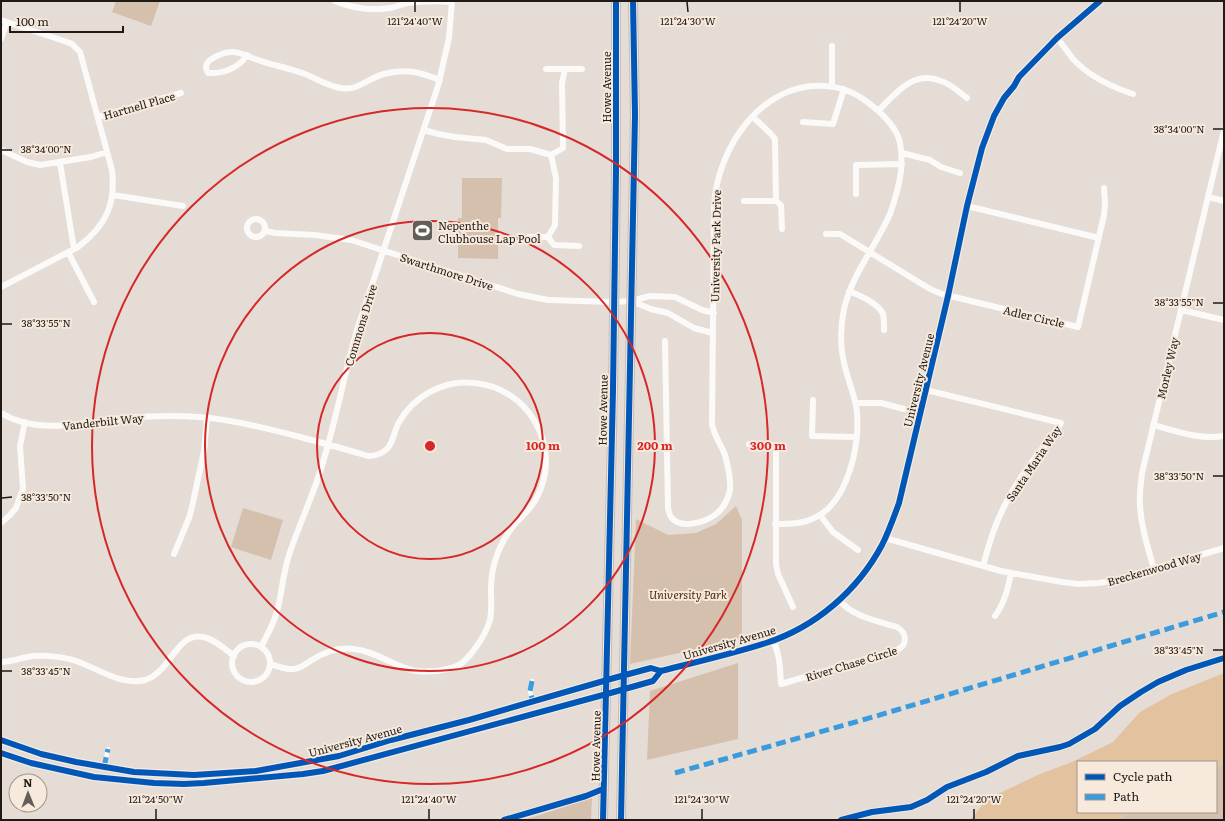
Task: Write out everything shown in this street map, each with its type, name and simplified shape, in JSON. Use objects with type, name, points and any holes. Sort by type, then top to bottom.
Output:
[{"type":"main road","name":"Howe Avenue","points":[[603,820],[613,390],[616,171],[616,1]]},
{"type":"main road","points":[[621,820],[634,115],[633,1]]},
{"type":"street","points":[[334,1],[361,4],[369,9],[389,8],[408,3],[452,1]]},
{"type":"street","name":"Commons Drive","points":[[261,647],[273,624],[289,555],[308,508],[328,445],[347,364],[357,330],[440,80],[449,38],[452,1]]},
{"type":"street","name":"University Avenue","points":[[1,740],[41,754],[134,772],[194,775],[256,771],[339,756],[391,740],[469,720],[651,668],[661,671],[773,641],[805,626],[839,600],[863,574],[874,558],[892,523],[926,390],[967,206],[982,148],[994,116],[1004,98],[1019,77],[1057,38],[1100,1]]},
{"type":"street","name":"Hartnell Place","points":[[1,39],[4,21],[67,42],[77,48],[80,52],[108,152],[114,182],[113,196],[108,214],[89,239],[71,251],[1,287]]},
{"type":"street","points":[[1057,38],[1084,69],[1107,84],[1134,94]]},
{"type":"street","points":[[832,46],[832,86]]},
{"type":"street","points":[[247,55],[239,64],[226,71],[214,74],[208,73],[206,70],[206,63],[220,54],[231,52],[243,53],[247,55],[255,59],[304,74],[336,87],[353,89],[382,74],[408,70],[440,80]]},
{"type":"street","points":[[546,69],[582,69]]},
{"type":"street","points":[[424,130],[455,138],[486,140],[507,149],[530,149],[551,155],[563,148],[562,83],[566,69]]},
{"type":"street","points":[[878,111],[904,86],[922,78],[933,78],[942,81],[967,98]]},
{"type":"street","name":"University Park Drive","points":[[665,341],[668,508],[670,516],[676,522],[690,524],[716,514],[726,502],[730,488],[725,455],[715,437],[712,425],[714,206],[718,180],[723,163],[735,139],[752,117],[769,102],[793,89],[807,86],[832,86],[844,89],[860,97],[878,111],[892,126],[897,135],[902,153],[902,164],[899,184],[889,215],[849,291],[843,315],[841,331],[842,348],[858,422],[855,451],[841,492],[836,501],[828,510],[804,522],[794,524],[775,524]]},
{"type":"street","points":[[803,122],[833,124],[844,89]]},
{"type":"street","name":"Hartnell Place","points":[[98,117],[181,93]]},
{"type":"street","points":[[752,117],[771,134],[774,139],[776,201]]},
{"type":"street","name":"Morley Way","points":[[1154,569],[1143,530],[1140,504],[1142,473],[1224,130]]},
{"type":"street","points":[[1,150],[27,162],[40,165],[60,163],[108,152]]},
{"type":"street","points":[[902,153],[930,160],[941,167],[960,173]]},
{"type":"street","points":[[548,237],[554,225],[556,178],[551,155]]},
{"type":"street","points":[[60,163],[71,251],[94,302]]},
{"type":"street","points":[[856,194],[856,165],[902,164]]},
{"type":"street","name":"Adler Circle","points":[[948,296],[1078,327],[1099,238],[1105,203],[1104,188]]},
{"type":"street","points":[[113,196],[183,206]]},
{"type":"street","points":[[1208,198],[1224,201]]},
{"type":"street","points":[[744,201],[776,201],[781,205],[782,229]]},
{"type":"street","points":[[967,206],[1099,238]]},
{"type":"street","name":"Swarthmore Drive","points":[[265,231],[335,237],[351,240],[518,294],[536,298],[562,301],[631,301]]},
{"type":"street","points":[[826,234],[840,234],[930,289],[948,296]]},
{"type":"street","points":[[529,237],[548,237]]},
{"type":"street","points":[[548,237],[554,245],[579,246]]},
{"type":"street","points":[[849,291],[869,301],[879,309],[883,315],[884,330]]},
{"type":"street","name":"University Park Drive","points":[[631,301],[650,296],[675,297],[702,310],[714,313]]},
{"type":"street","points":[[631,301],[651,309],[668,313],[694,328],[713,333]]},
{"type":"street","points":[[1181,310],[1224,320]]},
{"type":"street","name":"Vanderbilt Way","points":[[1,413],[25,422],[65,426],[150,416],[178,416],[233,421],[368,456],[377,455],[389,447],[396,428],[409,409],[421,398],[435,389],[446,385],[460,382],[474,382],[483,384],[496,388],[512,396],[526,409],[539,428],[546,452],[546,467],[543,482],[535,502],[510,531],[498,553],[491,577],[491,605],[488,625],[481,640],[462,663],[445,670],[424,672],[416,671],[397,665],[366,651],[344,648],[326,653],[296,669],[270,664]]},
{"type":"street","name":"Santa Maria Way","points":[[926,390],[1061,423],[1017,484],[1006,502],[992,534],[983,566]]},
{"type":"street","points":[[813,400],[812,436],[857,437]]},
{"type":"street","points":[[855,403],[881,403],[904,409]]},
{"type":"street","points":[[174,554],[192,507],[194,491],[204,451],[207,418]]},
{"type":"street","points":[[1,523],[16,508],[23,489],[20,446],[25,422]]},
{"type":"street","points":[[1153,425],[1202,437],[1214,438],[1223,436]]},
{"type":"street","points":[[749,444],[776,446],[776,564],[778,574],[794,607]]},
{"type":"street","points":[[820,515],[833,532],[858,550]]},
{"type":"street","name":"Breckenwood Way","points":[[885,538],[1011,573],[1078,584],[1099,583],[1116,580],[1224,548]]},
{"type":"street","points":[[995,616],[1003,603],[1011,573]]},
{"type":"street","name":"River Chase Circle","points":[[773,641],[779,656],[781,684],[897,650],[903,646],[905,635],[897,627],[855,614],[847,609],[839,600]]},
{"type":"street","points":[[1,662],[34,656],[75,660],[115,677],[135,681],[144,680],[154,676],[170,661],[180,644],[196,636],[211,640],[234,656]]},
{"type":"street","points":[[253,644],[261,647],[268,654],[270,664],[265,676],[260,680],[253,682],[241,679],[236,674],[232,662],[238,649],[245,645],[253,644]]},
{"type":"street","name":"University Avenue","points":[[1,753],[31,763],[94,777],[140,782],[184,784],[304,774],[323,771],[614,692],[653,680],[661,671]]},
{"type":"street","points":[[532,681],[530,691],[533,702]]},
{"type":"street","points":[[104,766],[108,750]]},
{"type":"green space","points":[[116,1],[160,1],[151,26],[112,12]]},
{"type":"green space","points":[[462,178],[502,178],[501,218],[498,218],[498,259],[458,258],[458,218],[462,218]]},
{"type":"green space","name":"University Park","points":[[736,506],[742,520],[742,639],[630,664],[636,519],[668,535],[696,533],[716,524]]},
{"type":"green space","points":[[243,508],[283,520],[271,560],[231,547]]},
{"type":"green space","points":[[738,663],[738,739],[647,760],[650,691]]},
{"type":"green space","points":[[1224,763],[1224,820],[1116,820],[1130,813],[1217,813],[1217,767]]},
{"type":"green space","points":[[592,798],[591,820],[524,820]]},
{"type":"shaded area","points":[[1224,673],[1224,763],[1217,767],[1217,761],[1077,761],[1077,813],[1130,813],[1116,820],[970,820],[987,799],[1040,774],[1072,762],[1113,742],[1140,712],[1172,694]]},
{"type":"marked path","points":[[675,773],[873,717],[1224,612]]},
{"type":"marked path","points":[[532,681],[530,691],[533,702]]},
{"type":"marked path","points":[[104,767],[108,749]]},
{"type":"cycle path","points":[[603,820],[613,390],[616,171],[616,1]]},
{"type":"cycle path","points":[[621,820],[635,115],[633,1]]},
{"type":"cycle path","points":[[1,740],[41,754],[76,762],[134,772],[194,775],[256,771],[339,756],[391,740],[469,720],[651,668],[661,671],[740,651],[784,636],[818,617],[848,592],[861,577],[885,540],[899,503],[948,296],[967,206],[982,148],[994,116],[1004,98],[1019,77],[1057,38],[1100,1]]},
{"type":"cycle path","points":[[841,820],[872,812],[911,807],[927,800],[947,787],[986,772],[1018,756],[1069,744],[1095,729],[1120,706],[1158,682],[1186,670],[1224,658]]},
{"type":"cycle path","points":[[1,753],[31,763],[94,777],[154,783],[204,783],[303,774],[323,771],[653,681],[661,671]]},
{"type":"cycle path","points":[[504,820],[586,796],[603,789]]},
{"type":"place","name":"Nepenthe Clubhouse Lap Pool","points":[[422,231]]}]
